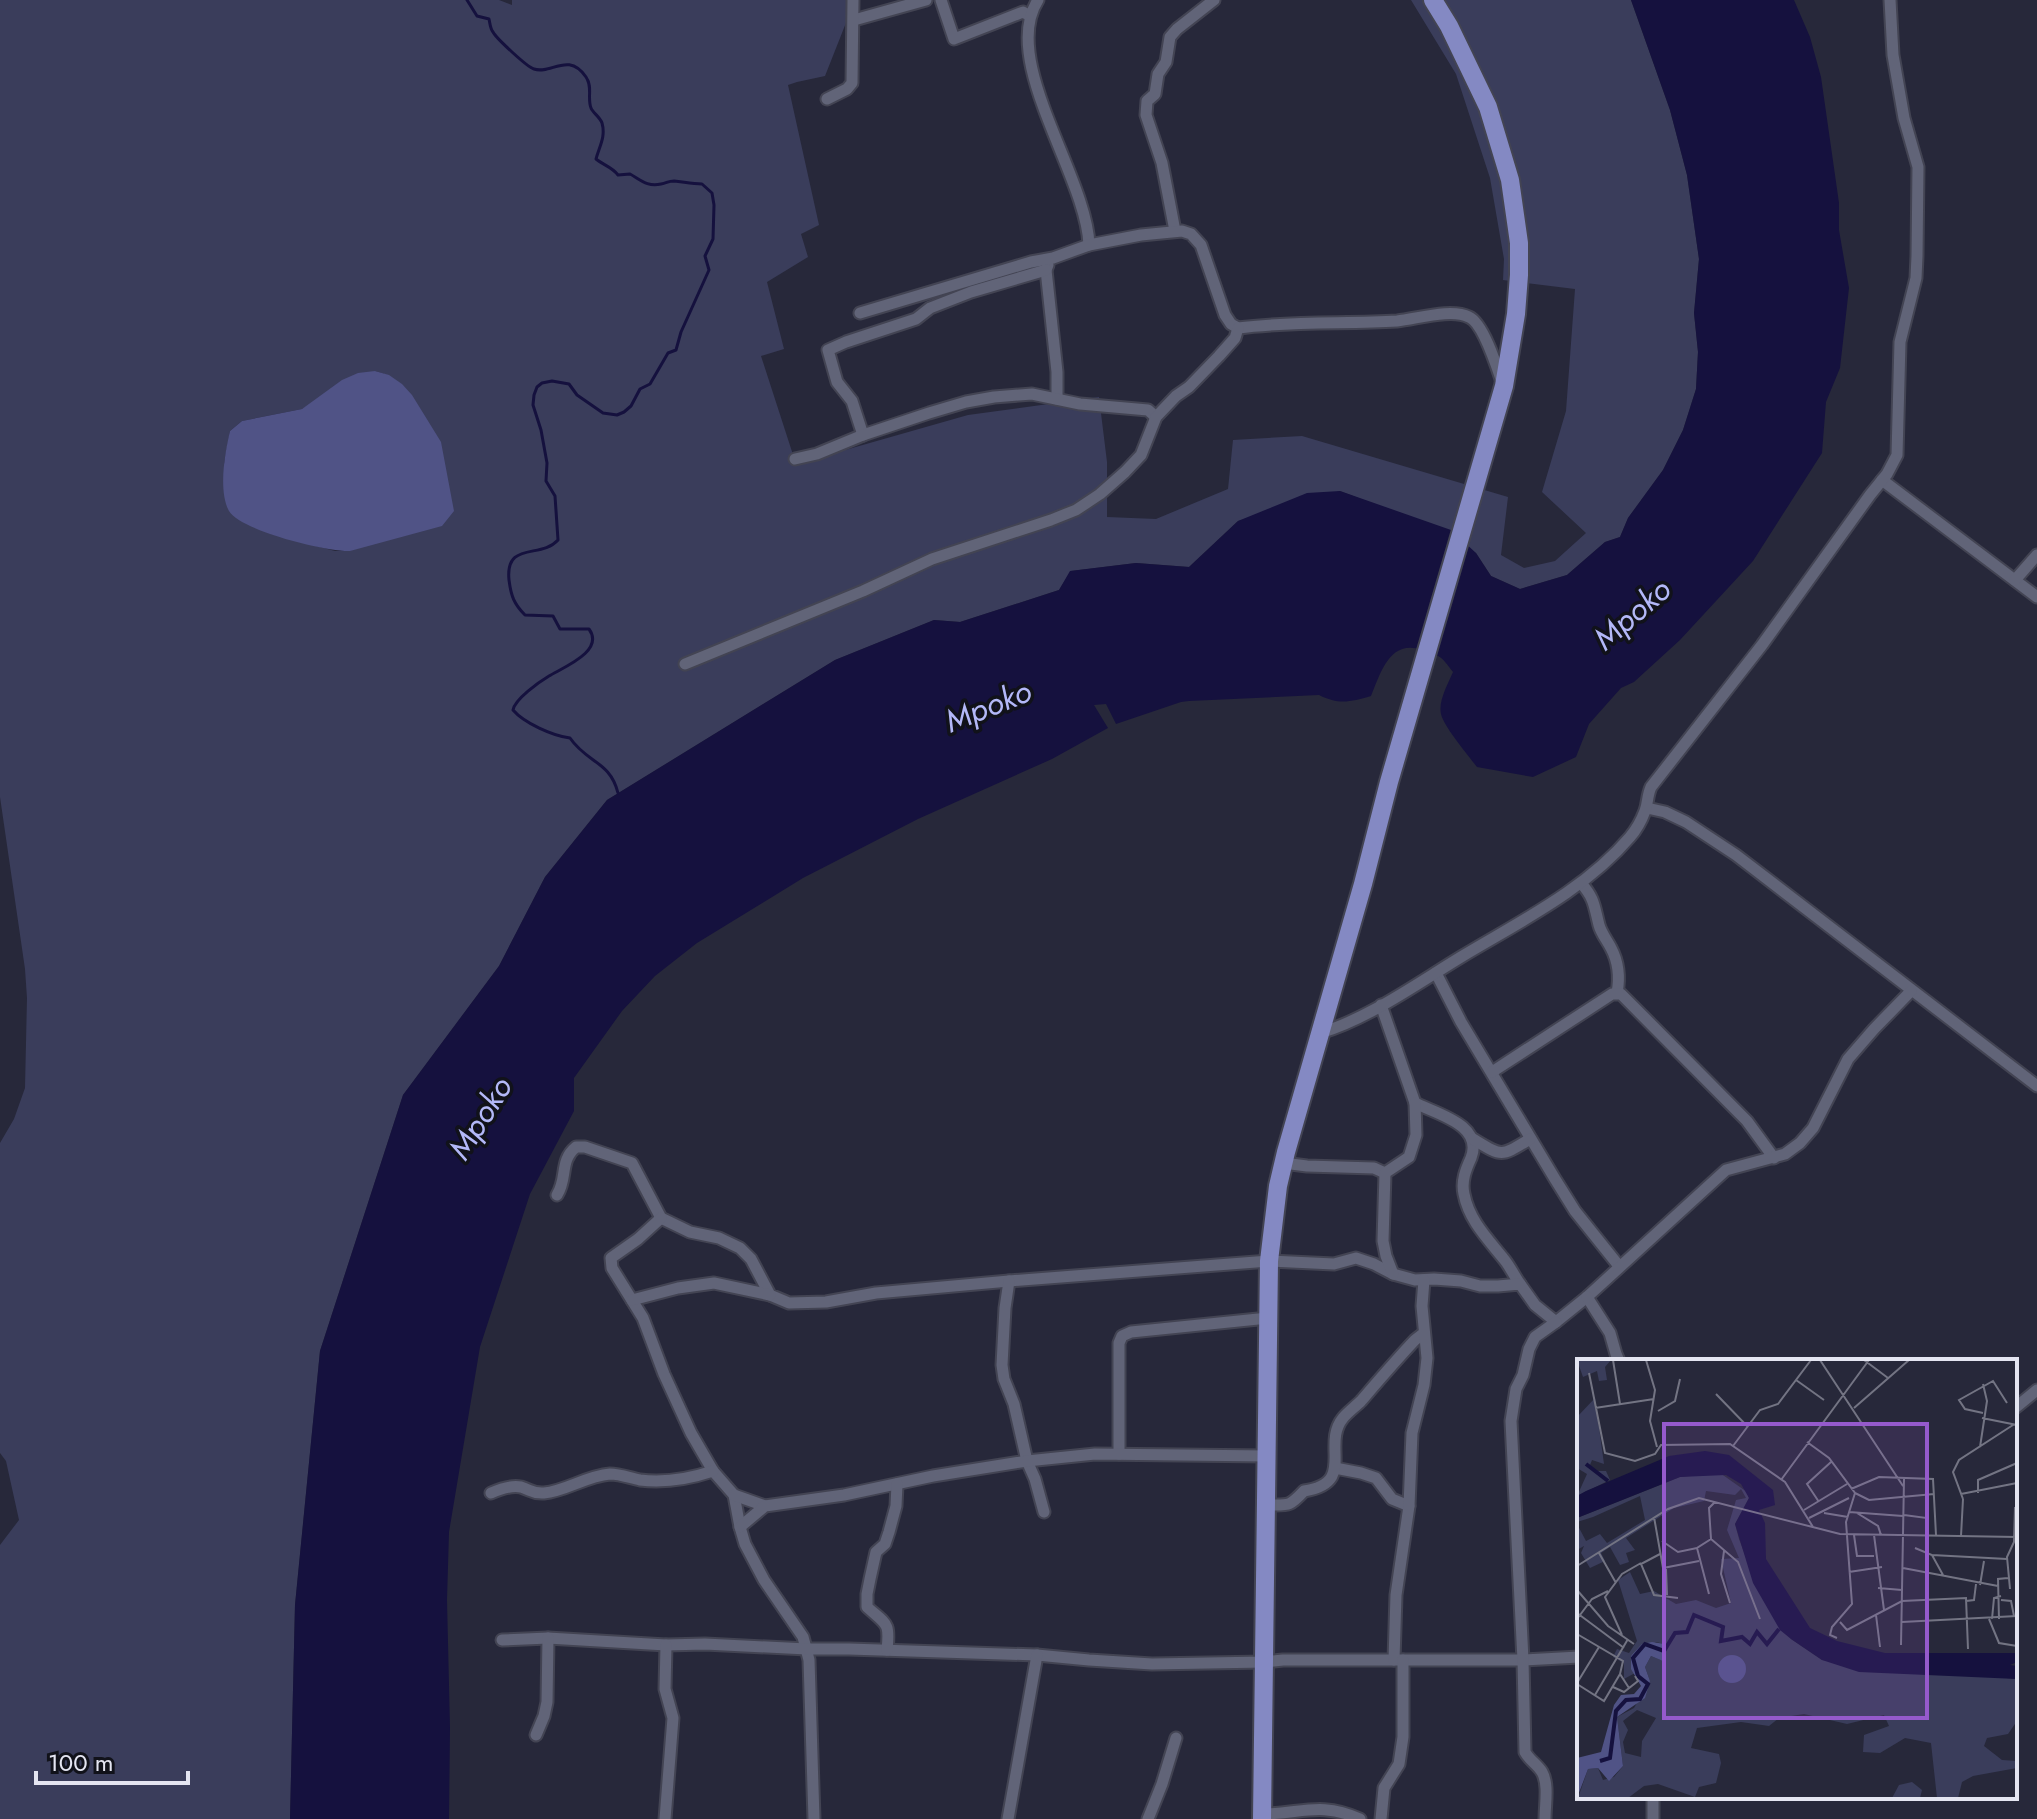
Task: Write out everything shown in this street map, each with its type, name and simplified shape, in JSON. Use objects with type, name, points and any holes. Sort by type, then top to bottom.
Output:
[{"type":"main road","points":[[1262,1816],[1269,1261],[1273,1220],[1283,1163],[1504,386],[1516,314],[1519,243],[1510,180],[1488,107],[1433,0]]},
{"type":"street","points":[[827,99],[852,83],[853,0]]},
{"type":"street","points":[[854,20],[926,0]]},
{"type":"street","points":[[941,0],[954,39],[1023,12],[1030,16]]},
{"type":"street","points":[[1038,0],[1028,26],[1030,62],[1081,205],[1089,245]]},
{"type":"street","points":[[1175,231],[1162,163],[1146,115],[1147,101],[1155,94],[1158,74],[1166,62],[1170,37],[1214,0]]},
{"type":"street","points":[[1320,1033],[1381,1005],[1581,883],[1632,835],[1647,808],[1646,797],[1651,787],[1762,645],[1887,474],[1897,455],[1900,342],[1916,278],[1919,196],[1918,167],[1904,118],[1893,55],[1890,0]]},
{"type":"street","points":[[860,313],[1089,245],[1175,231],[1191,234],[1201,245],[1225,315],[1238,328],[1284,323],[1398,321],[1456,313],[1468,316],[1477,323],[1504,386]]},
{"type":"street","points":[[1053,258],[1046,270],[1057,399]]},
{"type":"street","points":[[863,435],[852,401],[837,382],[828,350],[916,319],[930,308],[971,292],[1046,270]]},
{"type":"street","points":[[685,664],[863,591],[932,559],[1076,510],[1100,494],[1141,455],[1156,417],[1219,356],[1235,338],[1238,328]]},
{"type":"street","points":[[795,459],[966,402],[994,397],[1032,394],[1080,404],[1148,410],[1156,417]]},
{"type":"street","points":[[1882,480],[2037,597]]},
{"type":"street","points":[[2015,580],[2037,555]]},
{"type":"street","points":[[1647,808],[1686,822],[1736,855],[2037,1086]]},
{"type":"street","points":[[1581,883],[1597,910],[1599,926],[1618,965],[1617,993]]},
{"type":"street","points":[[1436,973],[1530,1139],[1575,1211],[1619,1266]]},
{"type":"street","points":[[1545,1819],[1543,1773],[1525,1752],[1511,1421],[1516,1389],[1529,1349],[1535,1337],[1587,1297],[1726,1170],[1774,1158],[1793,1149],[1813,1128],[1848,1059],[1911,991]]},
{"type":"street","points":[[1492,1072],[1612,994],[1621,994],[1747,1121],[1774,1158]]},
{"type":"street","points":[[1381,1005],[1415,1103],[1416,1135],[1409,1157],[1385,1173]]},
{"type":"street","points":[[1415,1103],[1465,1128],[1473,1139],[1497,1154],[1507,1153],[1530,1139]]},
{"type":"street","points":[[1473,1139],[1474,1151],[1463,1180],[1471,1214],[1535,1305],[1556,1322]]},
{"type":"street","points":[[557,1195],[562,1187],[567,1154],[576,1147],[585,1147],[632,1163],[661,1218],[690,1232],[719,1238],[740,1248],[751,1259],[770,1295]]},
{"type":"street","points":[[1283,1163],[1374,1168],[1385,1173]]},
{"type":"street","points":[[1385,1173],[1383,1241],[1393,1274]]},
{"type":"street","points":[[661,1218],[611,1258],[612,1268],[643,1318],[691,1433],[713,1471],[734,1495],[765,1506],[1060,1457],[1119,1454],[1267,1456]]},
{"type":"street","points":[[632,1300],[678,1288],[714,1283],[770,1295],[789,1303],[826,1302],[876,1293],[1009,1281],[1269,1261],[1334,1264],[1356,1258],[1415,1280],[1461,1281],[1480,1286],[1520,1284]]},
{"type":"street","points":[[1381,1819],[1384,1788],[1399,1764],[1403,1737],[1396,1595],[1409,1506],[1412,1433],[1427,1358],[1422,1306],[1424,1280]]},
{"type":"street","points":[[1009,1281],[1002,1365],[1004,1379],[1044,1512]]},
{"type":"street","points":[[1587,1297],[1610,1333],[1618,1359]]},
{"type":"street","points":[[1119,1454],[1119,1343],[1122,1336],[1131,1332],[1268,1318]]},
{"type":"street","points":[[1267,1505],[1296,1502],[1304,1491],[1319,1489],[1327,1484],[1335,1468],[1337,1429],[1342,1419],[1424,1333]]},
{"type":"street","points":[[2017,1406],[2037,1390]]},
{"type":"street","points":[[1335,1468],[1376,1478],[1392,1499],[1409,1506]]},
{"type":"street","points":[[491,1493],[522,1487],[531,1493],[548,1493],[584,1479],[611,1474],[645,1480],[680,1481],[713,1471]]},
{"type":"street","points":[[887,1650],[888,1629],[885,1622],[867,1607],[867,1594],[876,1552],[885,1544],[896,1506],[897,1484]]},
{"type":"street","points":[[734,1495],[745,1544],[764,1580],[803,1637],[807,1649],[814,1819]]},
{"type":"street","points":[[740,1527],[765,1506]]},
{"type":"street","points":[[502,1640],[548,1638],[666,1645],[1037,1655],[1152,1664],[1577,1657]]},
{"type":"street","points":[[536,1735],[547,1702],[548,1638]]},
{"type":"street","points":[[665,1819],[673,1718],[665,1689],[666,1645]]},
{"type":"street","points":[[1008,1819],[1037,1655]]},
{"type":"street","points":[[1148,1819],[1176,1738]]},
{"type":"street","points":[[1010,1806],[1017,1819]]},
{"type":"street","points":[[1262,1816],[1319,1808],[1360,1819]]},
{"type":"shaded area","points":[[0,0],[499,0],[512,5],[512,0],[855,0],[825,76],[788,85],[819,225],[801,234],[808,257],[767,282],[784,349],[761,356],[796,464],[968,415],[1099,397],[1107,462],[1107,517],[1156,519],[1228,489],[1233,440],[1302,436],[1508,497],[1501,555],[1524,568],[1555,561],[1586,533],[1542,492],[1566,411],[1575,289],[1503,280],[1504,259],[1490,178],[1456,74],[1411,0],[1631,0],[1670,110],[1687,175],[1699,259],[1694,313],[1698,352],[1696,389],[1683,430],[1663,470],[1628,518],[1620,537],[1605,542],[1567,575],[1520,589],[1491,576],[1476,553],[1340,491],[1238,521],[1189,567],[1136,563],[1071,571],[1059,590],[960,622],[934,620],[835,660],[607,800],[545,877],[499,966],[403,1095],[320,1351],[295,1605],[290,1819],[0,1819],[0,1545],[19,1520],[6,1461],[0,1453],[0,1143],[14,1119],[25,1088],[27,998],[0,797]],"holes":[[[375,371],[402,385],[420,410],[350,551],[335,551],[271,534],[224,463],[230,431],[242,421],[302,409]]]},
{"type":"shaded area","points":[[375,371],[389,375],[402,384],[441,442],[454,511],[442,526],[350,551],[305,544],[266,533],[237,519],[229,511],[223,482],[230,431],[242,421],[302,409],[342,380],[358,373]]},
{"type":"water","name":"Mpoko","points":[[1631,0],[1794,0],[1810,37],[1821,77],[1849,288],[1840,368],[1826,402],[1822,453],[1753,561],[1680,640],[1634,682],[1621,688],[1589,724],[1576,757],[1533,777],[1477,767],[1451,733],[1441,714],[1442,698],[1453,672],[1437,655],[1411,648],[1394,653],[1388,660],[1371,696],[1351,701],[1319,695],[1189,701],[1116,724],[1106,704],[1094,705],[1108,728],[1052,759],[918,819],[803,878],[697,943],[655,976],[622,1011],[574,1078],[574,1111],[530,1194],[480,1347],[449,1532],[449,1819],[290,1819],[295,1605],[320,1351],[403,1095],[499,966],[545,877],[607,800],[835,660],[934,620],[960,622],[1059,590],[1070,571],[1136,563],[1189,567],[1238,521],[1307,493],[1340,491],[1451,530],[1476,553],[1491,576],[1520,589],[1567,575],[1605,542],[1620,537],[1628,518],[1663,470],[1683,430],[1696,389],[1698,352],[1694,313],[1699,259],[1687,175],[1670,110]]},
{"type":"waterway","points":[[467,0],[477,16],[489,19],[492,30],[500,40],[530,67],[540,70],[573,66],[586,77],[591,108],[603,128],[596,159],[618,175],[630,174],[652,185],[674,181],[702,184],[712,193],[713,239],[705,256],[709,270],[676,350],[668,353],[650,384],[640,389],[631,406],[617,415],[603,413],[577,395],[569,384],[552,381],[542,383],[534,395],[533,405],[547,463],[546,481],[555,496],[558,540],[551,546],[526,552],[513,560],[509,568],[511,591],[525,615],[553,616],[560,629],[589,629],[592,644],[581,657],[534,686],[513,710],[539,728],[570,738],[610,774],[618,793]]}]
